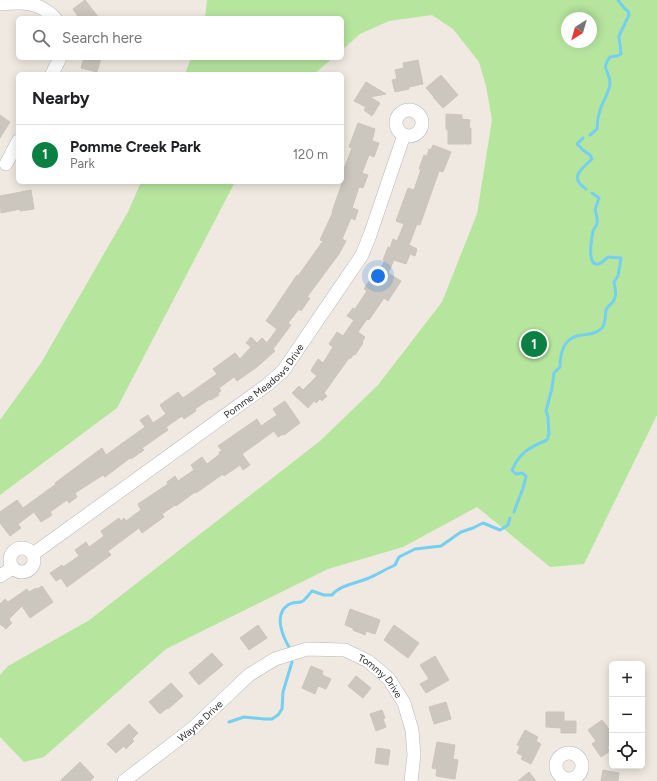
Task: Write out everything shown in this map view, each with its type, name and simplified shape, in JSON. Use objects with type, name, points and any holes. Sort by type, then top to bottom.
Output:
[{"type":"street","points":[[0,4],[34,4],[47,11],[52,16]]},
{"type":"street","points":[[53,72],[59,60]]},
{"type":"street","name":"Pomme Meadows Drive","points":[[33,554],[268,385],[283,371],[362,255],[404,135]]},
{"type":"street","points":[[6,164],[16,145]]},
{"type":"street","points":[[25,548],[33,554],[35,563],[29,571],[20,573],[12,568],[10,558],[15,550],[25,548]]},
{"type":"street","points":[[0,576],[12,568]]},
{"type":"street","name":"Tommy Drive","points":[[275,659],[307,649],[344,650],[368,661],[389,679],[404,703],[412,730],[414,755],[411,781]]},
{"type":"street","name":"Wayne Drive","points":[[124,781],[193,728],[249,675],[275,659]]},
{"type":"green space","points":[[207,0],[657,0],[657,415],[584,564],[550,567],[477,507],[403,547],[328,569],[166,649],[44,757],[24,762],[0,737],[0,675],[8,666],[88,621],[320,441],[378,385],[442,302],[477,214],[492,120],[486,86],[479,62],[453,29],[432,15],[389,21],[360,34],[344,48],[344,16],[205,16]]},
{"type":"green space","points":[[190,60],[331,60],[316,72],[186,72]]},
{"type":"green space","points":[[140,184],[234,184],[117,408],[0,495],[0,420],[41,363],[128,212]]},
{"type":"building","points":[[85,0],[97,16],[78,16],[73,9]]},
{"type":"building","points":[[83,60],[100,60],[97,72],[81,68]]},
{"type":"building","points":[[418,60],[423,84],[395,92],[392,80],[397,79],[395,70],[404,68],[403,63]]},
{"type":"building","points":[[441,75],[458,95],[443,108],[426,88]]},
{"type":"building","points":[[366,82],[386,94],[370,97],[380,103],[372,116],[364,110],[366,107],[354,101]]},
{"type":"building","points":[[446,114],[462,115],[462,119],[470,120],[469,128],[471,128],[471,144],[448,144]]},
{"type":"building","points":[[0,115],[10,122],[0,138]]},
{"type":"building","points":[[358,123],[375,129],[372,141],[379,143],[374,157],[369,155],[362,173],[368,175],[363,188],[359,187],[352,208],[358,210],[355,220],[351,218],[342,239],[346,241],[339,254],[307,297],[310,298],[301,311],[299,309],[288,323],[291,325],[273,349],[275,351],[257,367],[237,381],[234,377],[219,388],[221,391],[218,393],[219,395],[195,409],[196,411],[184,419],[182,416],[166,427],[168,430],[142,448],[144,450],[131,459],[130,458],[105,477],[103,475],[75,493],[77,497],[69,503],[67,500],[50,512],[52,515],[41,522],[34,512],[18,524],[21,528],[10,536],[0,523],[0,512],[17,500],[23,508],[102,448],[106,455],[145,427],[140,420],[148,415],[153,423],[166,414],[160,405],[178,392],[183,398],[217,374],[213,369],[235,353],[240,359],[251,347],[246,343],[251,337],[257,343],[262,338],[267,343],[277,329],[266,321],[297,275],[298,276],[323,241],[320,240],[333,212],[342,184],[344,184],[344,169],[352,148],[349,147]]},
{"type":"building","points":[[433,145],[451,152],[443,172],[439,171],[420,225],[417,224],[409,245],[417,249],[415,256],[410,254],[406,264],[394,260],[388,273],[401,281],[388,301],[384,298],[369,320],[367,319],[358,332],[365,337],[362,342],[363,343],[355,355],[354,354],[350,359],[349,358],[324,393],[327,396],[322,401],[320,399],[316,403],[314,401],[308,408],[292,393],[299,386],[303,390],[317,376],[311,371],[318,359],[323,363],[333,347],[329,344],[337,332],[343,336],[354,320],[347,316],[353,308],[355,309],[367,291],[364,289],[385,261],[383,260],[393,239],[397,241],[404,224],[396,221],[408,188],[414,190],[424,155],[427,156],[429,149],[431,150]]},
{"type":"building","points":[[31,190],[34,209],[20,211],[20,209],[1,213],[0,196]]},
{"type":"building","points":[[285,401],[300,423],[284,435],[283,434],[278,437],[274,431],[242,454],[250,465],[243,470],[240,465],[224,476],[223,474],[162,514],[164,517],[142,533],[139,528],[108,551],[111,555],[67,587],[61,578],[56,581],[50,573],[62,565],[63,567],[79,556],[75,550],[86,542],[89,547],[104,536],[101,531],[119,518],[121,521],[124,518],[126,521],[141,510],[138,504],[168,484],[167,482],[175,476],[178,481],[194,470],[191,465],[202,457],[207,464],[220,454],[219,452],[222,451],[218,446],[257,419],[261,426],[277,415],[273,409]]},
{"type":"building","points":[[42,586],[53,602],[30,618],[22,606],[9,619],[12,623],[6,629],[0,624],[0,604],[5,599],[8,602],[27,589],[29,592]]},
{"type":"building","points":[[350,609],[380,620],[375,634],[366,631],[365,635],[345,625]]},
{"type":"building","points":[[258,625],[267,638],[249,650],[240,638]]},
{"type":"building","points":[[394,625],[419,643],[408,658],[384,640]]},
{"type":"building","points":[[212,653],[223,665],[199,685],[189,673]]},
{"type":"building","points":[[435,656],[449,680],[426,693],[420,684],[429,679],[420,665]]},
{"type":"building","points":[[311,666],[323,671],[322,675],[331,679],[326,689],[318,686],[315,694],[302,688]]},
{"type":"building","points":[[356,676],[371,688],[363,698],[348,686]]},
{"type":"building","points":[[171,683],[183,696],[160,714],[149,702]]},
{"type":"building","points":[[446,702],[451,719],[434,724],[429,707]]},
{"type":"building","points":[[382,710],[386,727],[376,731],[370,714]]},
{"type":"building","points":[[546,712],[564,712],[564,721],[576,721],[576,733],[561,733],[561,728],[546,727]]},
{"type":"building","points":[[602,720],[609,729],[609,746],[607,747],[609,752],[601,757],[592,744],[596,741],[588,730]]},
{"type":"building","points":[[129,724],[138,733],[132,739],[134,741],[126,749],[124,746],[116,753],[107,744]]},
{"type":"building","points":[[525,730],[538,737],[536,741],[541,744],[531,764],[521,759],[523,756],[517,753],[520,746],[517,745]]},
{"type":"building","points":[[437,742],[455,745],[453,759],[458,760],[455,779],[436,776],[437,769],[432,768]]},
{"type":"building","points":[[377,748],[390,750],[388,765],[375,763]]},
{"type":"building","points":[[80,762],[94,777],[90,781],[60,781]]},
{"type":"building","points":[[603,770],[619,773],[618,781],[601,781]]},
{"type":"building","points":[[529,772],[536,781],[518,781]]},
{"type":"waterway","points":[[590,135],[597,129],[599,112],[610,86],[610,79],[606,70],[607,61],[610,57],[621,54],[619,36],[629,15],[628,11],[618,0]]},
{"type":"waterway","points":[[583,138],[577,144],[590,155],[592,159],[578,173],[577,177],[578,181],[586,189]]},
{"type":"waterway","points":[[514,512],[526,476],[522,473],[516,474],[512,470],[522,454],[535,445],[547,440],[549,434],[548,417],[546,411],[554,373],[560,367],[562,350],[567,342],[576,336],[595,333],[600,330],[605,321],[606,309],[615,298],[616,293],[614,282],[618,276],[621,258],[608,257],[598,264],[592,261],[591,245],[593,231],[597,225],[595,210],[599,198],[592,193]]},
{"type":"waterway","points":[[290,649],[282,632],[280,620],[283,609],[290,604],[302,601],[312,591],[324,595],[332,595],[339,589],[369,578],[395,565],[399,557],[415,549],[441,546],[461,532],[483,523],[500,530],[508,525],[510,518]]},
{"type":"waterway","points":[[229,722],[244,717],[272,719],[278,715],[282,709],[283,692],[292,662]]},
{"type":"place","name":"Pomme Creek Park","points":[[534,344]]}]
